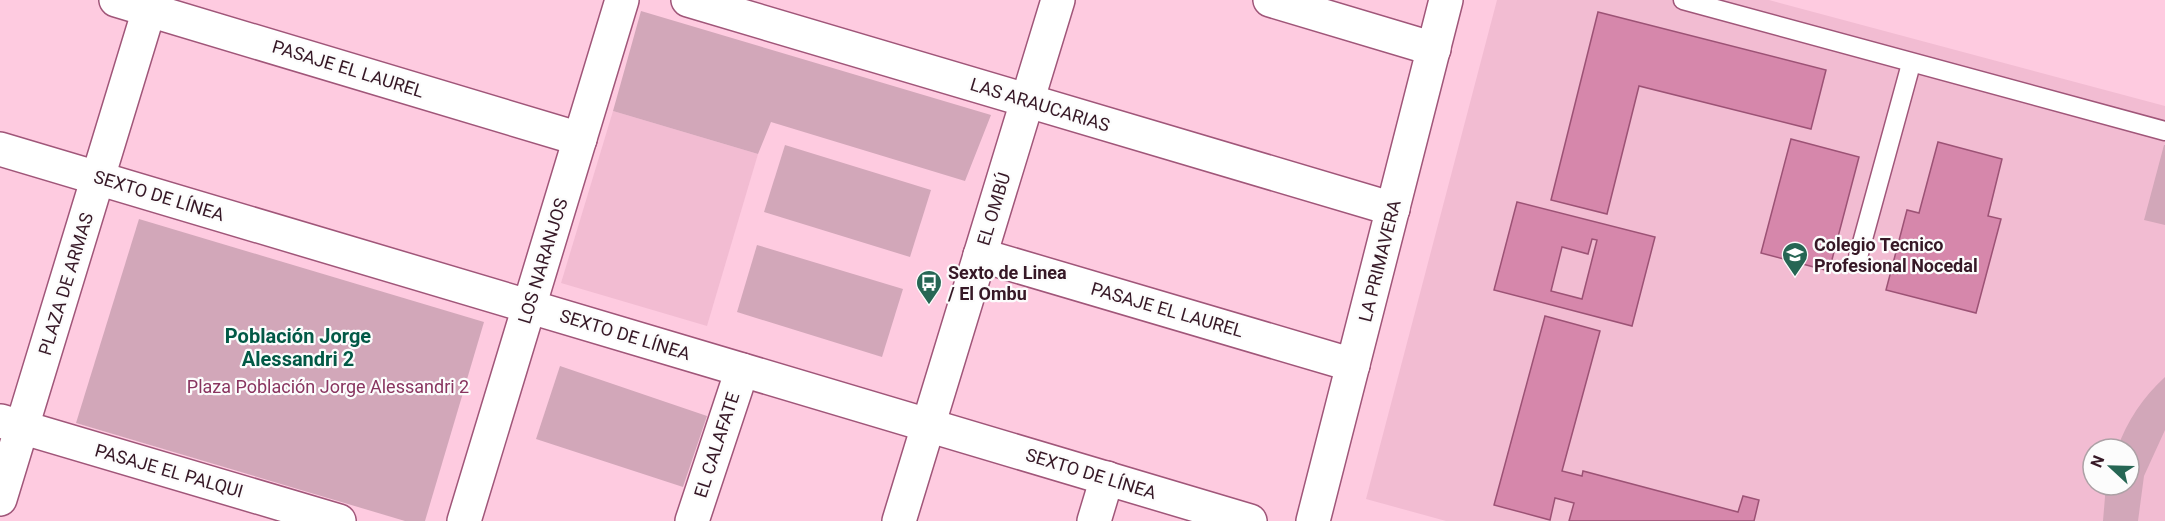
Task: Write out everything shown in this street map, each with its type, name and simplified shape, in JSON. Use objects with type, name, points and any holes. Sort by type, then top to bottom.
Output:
[{"type":"street","name":"PASAJE EL LAUREL","points":[[116,0],[150,5],[580,139]]},
{"type":"street","name":"LOS NARANJOS","points":[[464,521],[622,0]]},
{"type":"street","name":"LAS ARAUCARIAS","points":[[688,0],[1393,209]]},
{"type":"street","name":"EL OMBÚ","points":[[899,521],[1058,0]]},
{"type":"street","points":[[1270,0],[1434,49]]},
{"type":"street","name":"LA PRIMAVERA","points":[[1313,521],[1446,0]]},
{"type":"street","name":"PLAZA DE ARMAS","points":[[0,499],[11,424],[98,178],[150,5]]},
{"type":"street","name":"SEXTO DE LÍNEA","points":[[0,149],[1250,521]]},
{"type":"street","name":"PASAJE EL LAUREL","points":[[980,255],[1353,365]]},
{"type":"street","name":"EL CALAFATE","points":[[692,521],[742,370]]},
{"type":"street","name":"PASAJE EL PALQUI","points":[[11,424],[339,521]]},
{"type":"street","points":[[1094,521],[1107,478]]},
{"type":"lane","points":[[1683,0],[1911,64],[2165,131]]},
{"type":"lane","points":[[1857,261],[1911,64]]},
{"type":"shaded area","name":"Colegio Tecnico Profesional Nocedal","points":[[1497,0],[1769,0],[2165,106],[2165,521],[1446,521],[1366,499]]},
{"type":"shaded area","points":[[613,111],[758,154],[707,326],[561,283]]},
{"type":"green space","points":[[641,11],[991,115],[965,181],[771,122],[758,154],[613,111]]},
{"type":"green space","points":[[785,145],[931,190],[910,257],[764,212]]},
{"type":"green space","points":[[2165,145],[2165,225],[2144,220]]},
{"type":"green space","name":"Plaza Población Jorge Alessandri 2","points":[[139,219],[484,322],[425,521],[405,521],[76,423]]},
{"type":"green space","points":[[757,245],[903,289],[882,357],[737,312]]},
{"type":"green space","points":[[560,366],[707,416],[683,487],[536,439]]},
{"type":"green space","points":[[2165,377],[2165,430],[2144,476],[2138,521],[2103,521],[2105,497],[2141,497],[2141,437],[2122,437],[2143,401]]},
{"type":"building","points":[[1598,12],[1826,70],[1811,129],[1639,86],[1607,214],[1551,200]]},
{"type":"building","points":[[1791,139],[1859,157],[1829,271],[1761,253]]},
{"type":"building","points":[[1938,142],[2002,159],[1988,216],[2001,219],[1976,313],[1886,290],[1907,210],[1919,213]]},
{"type":"building","points":[[1517,202],[1655,237],[1632,326],[1494,290]],"holes":[[[1592,239],[1597,240],[1582,299],[1551,291],[1562,247],[1588,254]]]},
{"type":"building","points":[[1545,316],[1600,331],[1562,471],[1582,476],[1583,471],[1738,512],[1743,496],[1759,500],[1754,521],[1569,521],[1574,503],[1555,498],[1550,520],[1494,505]]},
{"type":"place","name":"Colegio Tecnico Profesional Nocedal","points":[[1795,278]]},
{"type":"place","name":"Sexto de Linea / El Ombu","points":[[929,306]]},
{"type":"district","name":"Población Jorge Alessandri 2","points":[[298,348]]}]
